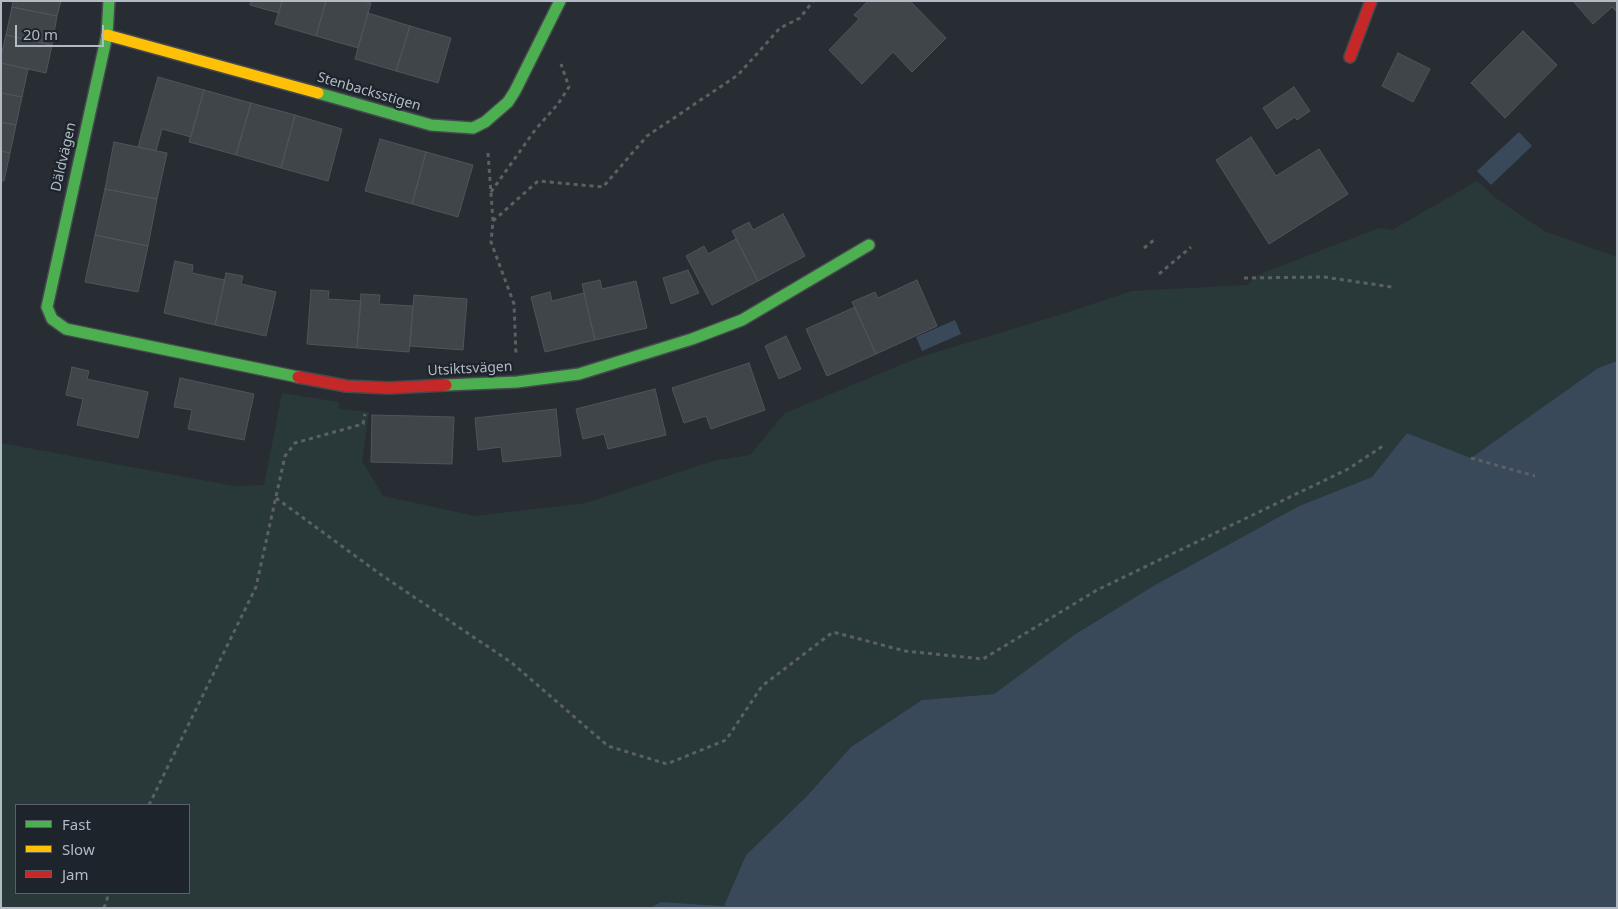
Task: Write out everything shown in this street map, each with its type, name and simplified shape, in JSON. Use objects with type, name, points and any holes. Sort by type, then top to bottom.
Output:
[{"type":"street","name":"Däldvägen","points":[[52,319],[47,307],[107,35],[109,1]]},
{"type":"street","name":"Stenbacksstigen","points":[[107,35],[431,125],[473,128],[485,122],[508,102],[560,1]]},
{"type":"street","points":[[1350,57],[1371,1]]},
{"type":"street","name":"Utsiktsvägen","points":[[52,319],[66,329],[346,386],[389,388],[517,382],[579,374],[692,339],[742,320],[869,245]]},
{"type":"path","points":[[494,221],[538,181],[604,187],[648,136],[738,75],[780,28],[800,18],[813,1]]},
{"type":"path","points":[[491,193],[535,130],[570,87],[564,67],[551,48],[540,42]]},
{"type":"path","points":[[485,122],[494,221],[491,242],[514,304],[515,342]]},
{"type":"path","points":[[1144,248],[1154,240]]},
{"type":"path","points":[[1159,274],[1190,247]]},
{"type":"path","points":[[1244,278],[1324,277],[1392,287]]},
{"type":"path","points":[[149,804],[256,587],[285,456],[295,443],[364,424],[366,407]]},
{"type":"path","points":[[276,498],[380,574],[512,663],[608,746],[667,764],[726,740],[762,686],[833,632],[905,651],[983,659],[1097,590],[1348,469],[1383,446]]},
{"type":"path","points":[[1471,458],[1535,476]]},
{"type":"path","points":[[104,908],[109,894]]},
{"type":"shaded area","points":[[1477,181],[1497,199],[1544,231],[1617,257],[1617,361],[1598,368],[1471,458],[1407,433],[1372,477],[1299,506],[1155,585],[1074,635],[994,694],[922,700],[851,747],[806,797],[746,855],[724,906],[661,902],[650,908],[1,908],[1,443],[234,486],[264,485],[282,393],[339,402],[339,409],[369,412],[362,461],[383,496],[475,516],[586,503],[713,461],[750,455],[785,413],[920,357],[1132,291],[1247,285],[1258,275],[1379,228],[1392,230]]},
{"type":"water","points":[[1519,132],[1532,146],[1491,185],[1477,171]]},
{"type":"water","points":[[955,320],[961,334],[922,351],[916,337]]},
{"type":"water","points":[[1617,361],[1617,908],[650,908],[661,902],[724,906],[746,855],[806,797],[851,747],[922,700],[994,694],[1074,635],[1155,585],[1299,506],[1372,477],[1407,433],[1471,458],[1598,368]]},
{"type":"building","points":[[13,1],[61,1],[57,16],[12,7]]},
{"type":"building","points":[[251,1],[282,1],[279,13],[250,5]]},
{"type":"building","points":[[282,1],[326,1],[316,36],[275,24]]},
{"type":"building","points":[[326,1],[362,1],[371,3],[358,48],[316,36]]},
{"type":"building","points":[[868,1],[910,1],[946,38],[912,72],[893,52],[862,84],[829,50],[859,19],[854,15]]},
{"type":"building","points":[[1573,1],[1617,1],[1617,12],[1612,7],[1593,24]]},
{"type":"building","points":[[12,7],[57,16],[52,45],[6,35]]},
{"type":"building","points":[[368,13],[410,26],[396,71],[355,59]]},
{"type":"building","points":[[410,26],[451,38],[438,83],[396,71]]},
{"type":"building","points":[[1523,31],[1557,65],[1505,118],[1471,83]]},
{"type":"building","points":[[6,35],[52,45],[46,73],[1,63]]},
{"type":"building","points":[[1398,53],[1430,69],[1413,102],[1382,86]]},
{"type":"building","points":[[1,63],[28,69],[22,97],[1,93]]},
{"type":"building","points":[[158,77],[204,90],[191,137],[162,129],[156,151],[138,147]]},
{"type":"building","points":[[1294,87],[1310,111],[1297,120],[1295,117],[1277,129],[1263,108]]},
{"type":"building","points":[[204,90],[251,103],[236,155],[189,142]]},
{"type":"building","points":[[1,93],[22,97],[16,125],[1,122]]},
{"type":"building","points":[[251,103],[295,115],[281,168],[236,155]]},
{"type":"building","points":[[295,115],[342,129],[328,181],[281,168]]},
{"type":"building","points":[[1,122],[16,125],[10,153],[1,151]]},
{"type":"building","points":[[1251,137],[1276,176],[1319,149],[1348,194],[1269,244],[1216,160]]},
{"type":"building","points":[[380,139],[426,152],[412,204],[365,191]]},
{"type":"building","points":[[114,142],[167,153],[157,199],[105,189]]},
{"type":"building","points":[[1,151],[10,153],[4,181],[1,181]]},
{"type":"building","points":[[426,152],[473,165],[458,217],[412,204]]},
{"type":"building","points":[[105,189],[157,199],[148,246],[95,235]]},
{"type":"building","points":[[783,214],[805,256],[758,281],[732,231],[749,222],[753,230]]},
{"type":"building","points":[[95,235],[148,246],[138,292],[85,282]]},
{"type":"building","points":[[736,239],[758,281],[712,305],[686,256],[704,246],[708,254]]},
{"type":"building","points":[[175,261],[193,265],[192,273],[225,280],[215,325],[164,313]]},
{"type":"building","points":[[688,270],[699,293],[671,304],[663,278]]},
{"type":"building","points":[[226,273],[243,276],[241,284],[276,292],[266,336],[215,325]]},
{"type":"building","points":[[600,280],[602,289],[636,281],[647,328],[595,340],[582,284]]},
{"type":"building","points":[[917,280],[937,326],[876,354],[852,302],[875,292],[878,298]]},
{"type":"building","points":[[311,290],[329,291],[328,299],[361,301],[357,348],[307,344]]},
{"type":"building","points":[[550,292],[552,301],[584,293],[595,340],[545,352],[531,297]]},
{"type":"building","points":[[361,294],[380,295],[379,304],[413,306],[409,352],[357,348]]},
{"type":"building","points":[[414,295],[467,299],[463,350],[410,346]]},
{"type":"building","points":[[855,307],[876,354],[827,376],[806,329]]},
{"type":"building","points":[[786,336],[801,369],[779,379],[765,346]]},
{"type":"building","points":[[749,363],[765,410],[711,429],[706,416],[684,423],[672,388]]},
{"type":"building","points":[[72,367],[89,371],[87,379],[148,392],[138,438],[77,425],[83,399],[66,395]]},
{"type":"building","points":[[180,378],[254,394],[244,440],[188,429],[192,410],[174,407]]},
{"type":"building","points":[[655,389],[666,435],[608,449],[604,434],[583,439],[576,409]]},
{"type":"building","points":[[556,409],[561,456],[503,462],[501,447],[478,450],[475,418]]},
{"type":"building","points":[[372,415],[454,417],[452,464],[371,462]]},
{"type":"traffic: fast","points":[[109,1],[107,35],[47,307],[52,319],[66,329],[298,377]]},
{"type":"traffic: fast","points":[[318,93],[431,125],[473,128],[485,122],[508,102],[560,1]]},
{"type":"traffic: fast","points":[[446,385],[517,382],[579,374],[692,339],[742,320],[869,245]]},
{"type":"traffic: slow","points":[[107,35],[318,93]]},
{"type":"traffic: jam","points":[[1350,57],[1371,1]]},
{"type":"traffic: jam","points":[[298,377],[346,386],[389,388],[446,385]]}]
